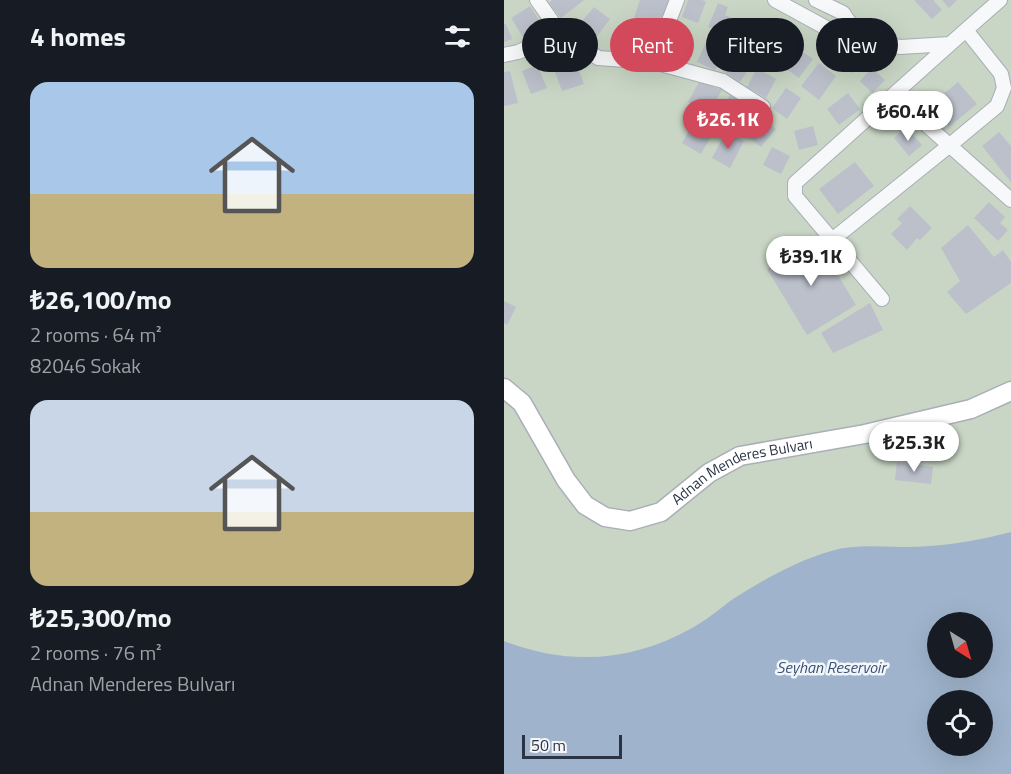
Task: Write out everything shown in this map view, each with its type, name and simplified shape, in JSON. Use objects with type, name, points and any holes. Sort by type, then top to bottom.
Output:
[{"type":"street","points":[[537,0],[549,18]]},
{"type":"street","points":[[670,18],[677,0]]},
{"type":"street","points":[[775,0],[816,22]]},
{"type":"street","points":[[816,0],[843,13],[846,18]]},
{"type":"street","points":[[882,299],[795,196],[795,183],[1000,0]]},
{"type":"street","points":[[832,240],[997,106],[1004,88],[1001,74],[966,30]]},
{"type":"street","points":[[898,47],[950,44]]},
{"type":"street","points":[[504,55],[522,50]]},
{"type":"street","points":[[690,72],[723,81],[763,107]]},
{"type":"street","points":[[894,96],[1011,200]]},
{"type":"street","name":"Adnan Menderes Bulvarı","points":[[504,388],[522,403],[566,480],[585,505],[605,517],[630,521],[661,512],[709,473],[740,456],[866,434],[971,409],[1011,391]]},
{"type":"green space","points":[[504,0],[1011,0],[1011,774],[504,774]]},
{"type":"water","name":"Seyhan Reservoir","points":[[1011,532],[1011,774],[504,774],[504,641],[528,649],[576,657],[623,654],[669,639],[697,625],[733,599],[768,578],[805,560],[831,551],[858,547],[931,546]]},
{"type":"building","points":[[552,0],[584,0],[561,18],[549,3]]},
{"type":"building","points":[[640,0],[669,0],[662,18],[634,18]]},
{"type":"building","points":[[688,0],[706,2],[698,23],[694,22],[694,18],[682,17]]},
{"type":"building","points":[[914,0],[933,0],[942,10],[932,19]]},
{"type":"building","points":[[942,0],[957,0],[949,8]]},
{"type":"building","points":[[718,3],[728,7],[725,15],[732,18],[712,18]]},
{"type":"building","points":[[530,6],[538,18],[522,18],[522,35],[511,18]]},
{"type":"building","points":[[594,7],[610,19],[598,35],[598,18],[585,18]]},
{"type":"building","points":[[504,24],[512,39],[504,42]]},
{"type":"building","points":[[706,42],[706,66],[697,62]]},
{"type":"building","points":[[804,53],[813,59],[804,71]]},
{"type":"building","points":[[816,67],[816,72],[831,72],[836,76],[819,100],[801,86]]},
{"type":"building","points":[[510,71],[518,103],[504,106],[504,72]]},
{"type":"building","points":[[522,72],[540,72],[547,88],[531,94]]},
{"type":"building","points":[[555,72],[580,72],[584,84],[562,91]]},
{"type":"building","points":[[725,72],[747,72],[740,82]]},
{"type":"building","points":[[755,72],[764,72],[776,79],[766,98],[747,87]]},
{"type":"building","points":[[790,72],[803,72],[799,78]]},
{"type":"building","points":[[868,72],[876,72],[885,80],[872,93],[860,81]]},
{"type":"building","points":[[699,82],[722,90],[708,114],[688,102]]},
{"type":"building","points":[[958,82],[977,104],[949,127],[931,104]]},
{"type":"building","points":[[786,88],[801,98],[787,119],[772,108]]},
{"type":"building","points":[[848,93],[860,109],[839,125],[827,109]]},
{"type":"building","points":[[730,95],[748,106],[737,124],[719,113]]},
{"type":"building","points":[[759,115],[776,129],[761,147],[744,134]]},
{"type":"building","points":[[697,117],[716,128],[701,154],[682,143]]},
{"type":"building","points":[[813,126],[818,145],[799,150],[794,131]]},
{"type":"building","points":[[906,127],[922,145],[909,156],[894,138]]},
{"type":"building","points":[[726,132],[744,141],[730,168],[712,158]]},
{"type":"building","points":[[999,132],[1011,146],[1011,182],[982,146]]},
{"type":"building","points":[[772,147],[790,156],[781,174],[763,165]]},
{"type":"building","points":[[855,162],[874,186],[838,214],[819,189]]},
{"type":"building","points":[[989,202],[1005,217],[1000,223],[1008,230],[998,241],[974,218]]},
{"type":"building","points":[[910,206],[932,228],[920,240],[917,238],[907,250],[891,234],[902,223],[897,219]]},
{"type":"building","points":[[968,225],[994,257],[1003,250],[1011,262],[1011,283],[966,314],[947,292],[960,281],[941,248]]},
{"type":"building","points":[[816,239],[856,305],[807,335],[767,269]]},
{"type":"building","points":[[504,301],[516,307],[507,325],[504,323]]},
{"type":"building","points":[[870,303],[883,330],[833,353],[821,333]]},
{"type":"building","points":[[897,462],[933,467],[931,484],[895,480]]}]
